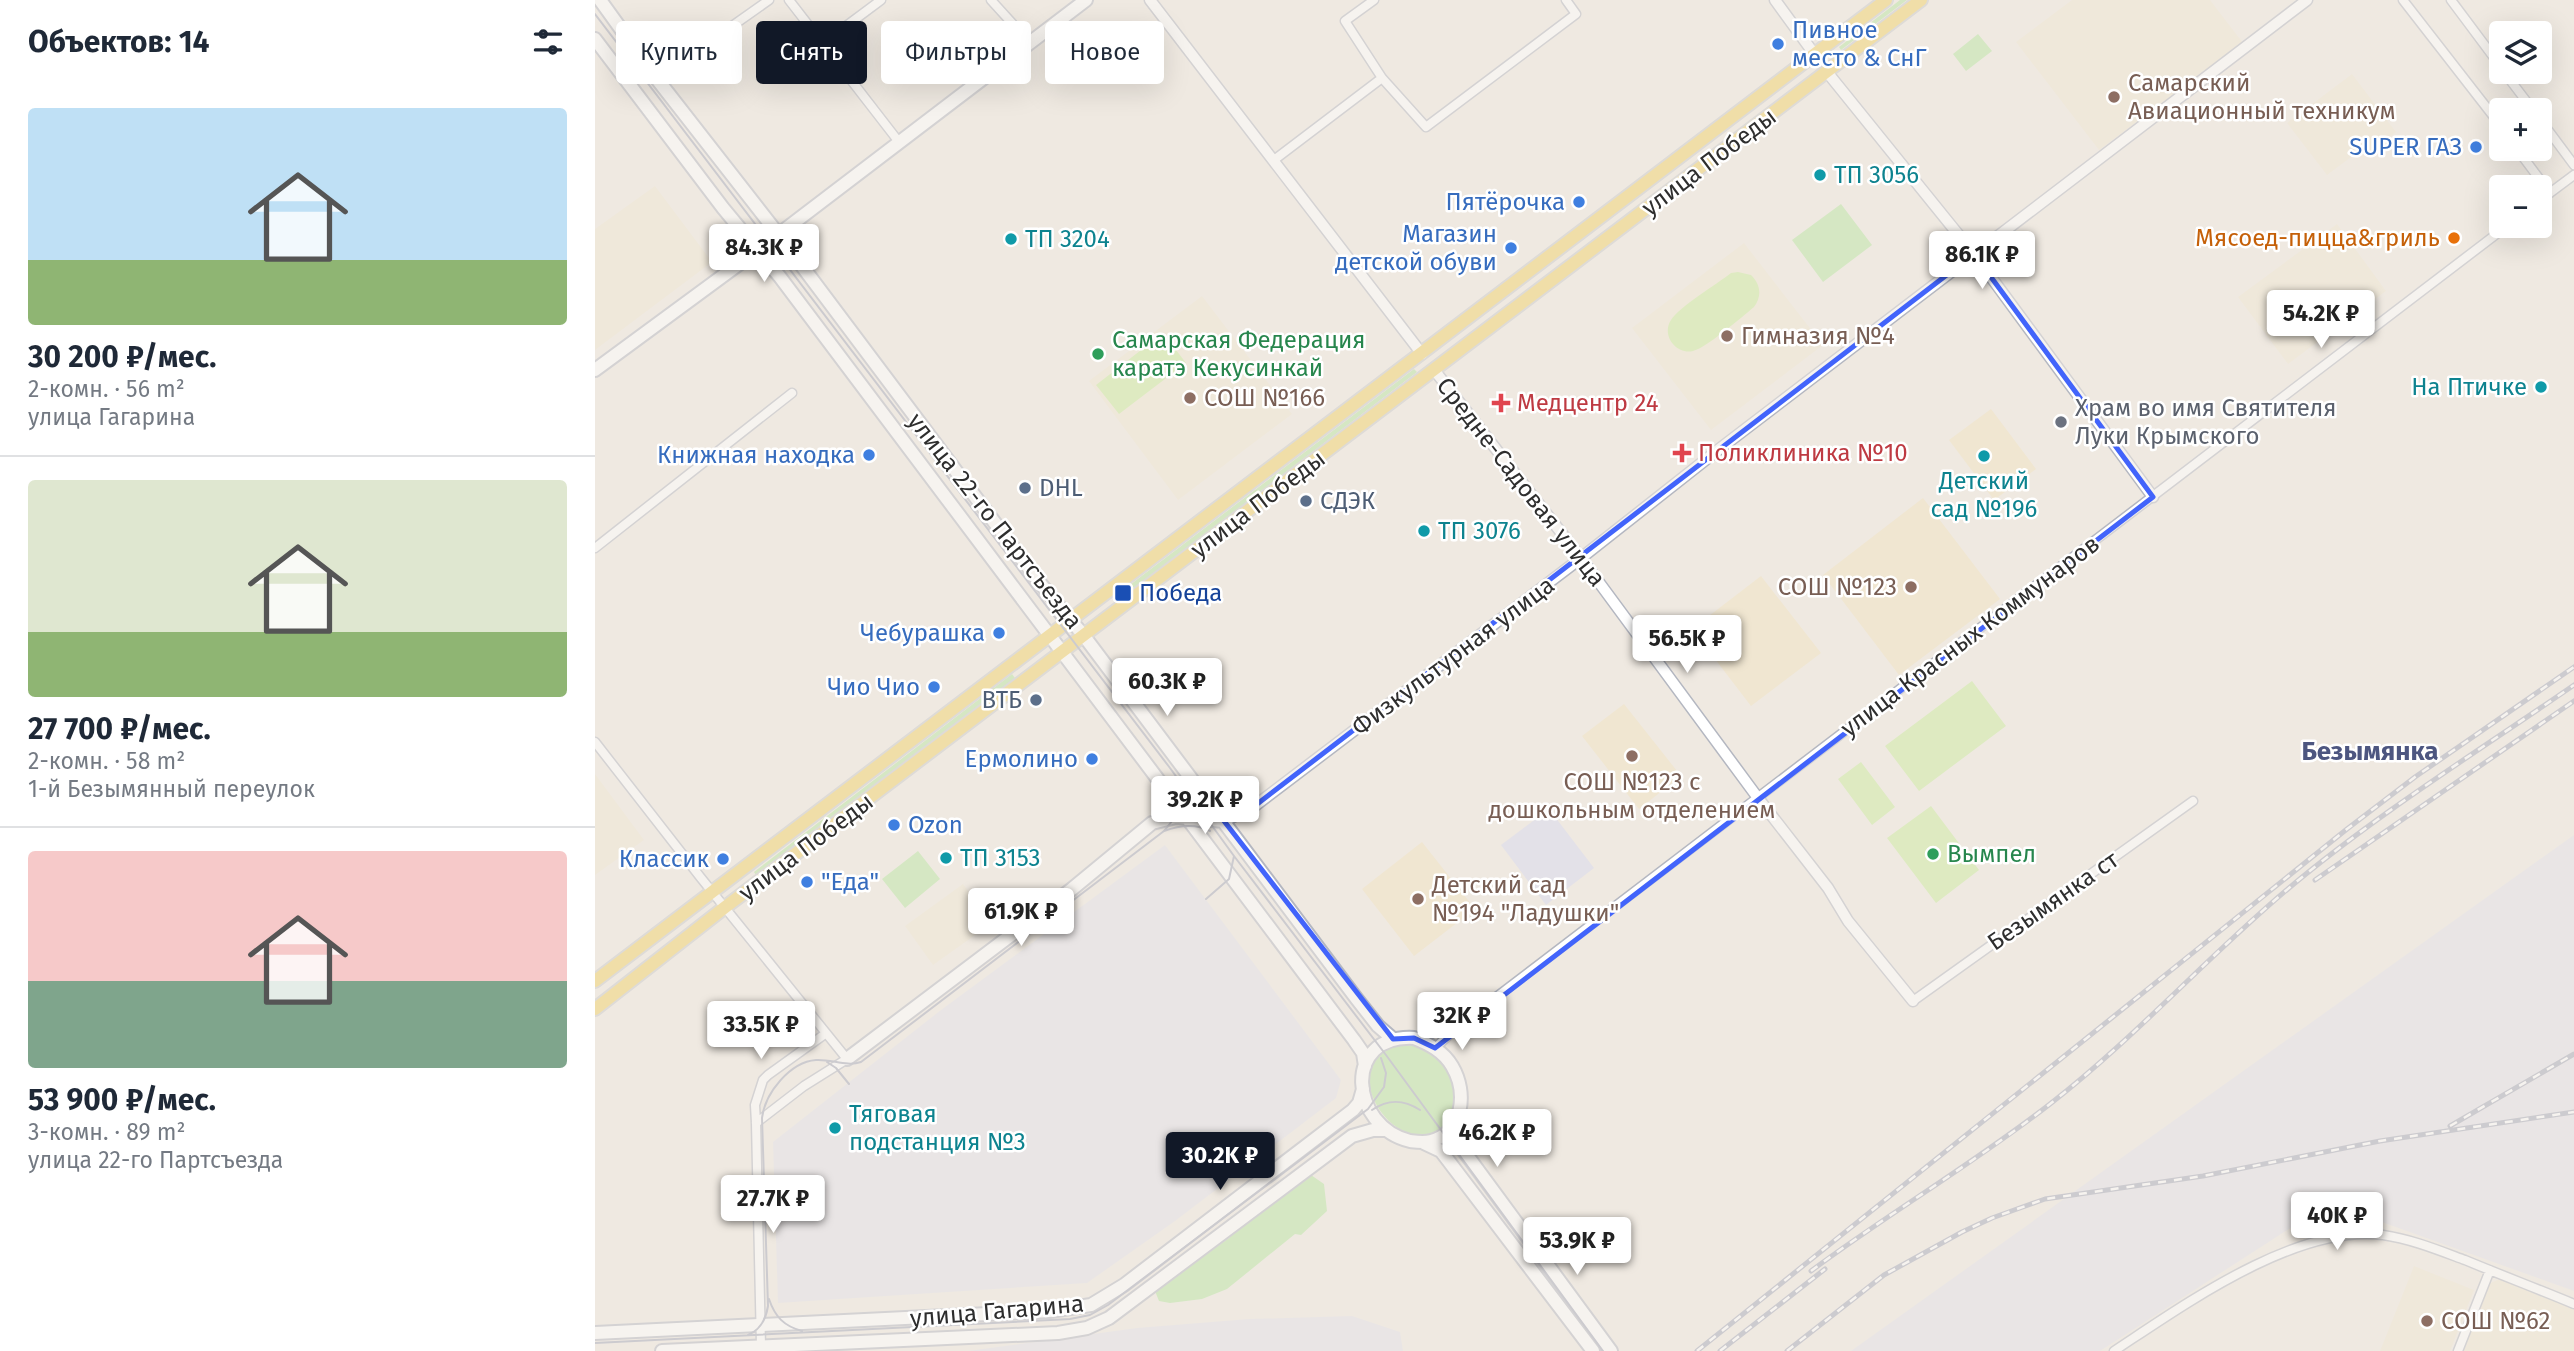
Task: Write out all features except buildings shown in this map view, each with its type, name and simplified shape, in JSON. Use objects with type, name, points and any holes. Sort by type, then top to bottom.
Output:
[{"type":"main road","name":"улица 22-го Партсъезда","points":[[600,0],[616,22]]},
{"type":"main road","points":[[1031,42],[1086,0]]},
{"type":"main road","name":"улица Победы","points":[[595,981],[1886,0]]},
{"type":"main road","name":"улица Победы","points":[[595,1009],[1921,0]]},
{"type":"main road","name":"улица 22-го Партсъезда","points":[[595,39],[1052,635],[1355,1040],[1363,1053],[1364,1066]]},
{"type":"main road","points":[[1815,55],[1827,72]]},
{"type":"main road","name":"улица 22-го Партсъезда","points":[[661,84],[778,234],[1040,583],[1084,636],[1356,998],[1378,1026],[1393,1039]]},
{"type":"main road","points":[[595,370],[976,84]]},
{"type":"main road","name":"Средне-Садовая улица","points":[[1422,354],[1435,370]]},
{"type":"main road","points":[[1113,587],[1110,602],[1114,605],[1127,603]]},
{"type":"main road","points":[[1003,671],[1020,671],[1022,676],[1017,687]]},
{"type":"main road","points":[[847,1059],[1072,889],[1152,823],[1176,817],[1224,821]]},
{"type":"main road","points":[[1593,1351],[1441,1151],[1424,1143],[1402,1139],[1385,1130],[1368,1109],[1363,1089],[1364,1066],[1375,1049],[1393,1039],[1414,1038],[1435,1048],[1453,1067],[1458,1082],[1458,1143],[1611,1351]]},
{"type":"main road","name":"улица Гагарина","points":[[595,1333],[1050,1311],[1091,1305],[1124,1285],[1353,1110],[1359,1103],[1363,1089]]},
{"type":"main road","points":[[1424,1143],[1445,1136],[1457,1123]]},
{"type":"main road","name":"улица Гагарина","points":[[662,1351],[1059,1333],[1100,1324],[1352,1136],[1373,1130],[1385,1130]]},
{"type":"street","points":[[739,21],[769,0]]},
{"type":"street","points":[[789,0],[805,21]]},
{"type":"street","points":[[853,21],[881,0]]},
{"type":"street","points":[[991,0],[1010,21]]},
{"type":"street","name":"Средне-Садовая улица","points":[[1150,0],[1422,354]]},
{"type":"street","points":[[1374,0],[1345,22],[1382,78],[1426,127],[1576,14],[1566,0]]},
{"type":"street","points":[[1775,0],[1815,55]]},
{"type":"street","name":"Физкультурная улица","points":[[1224,821],[1252,808],[2307,0]]},
{"type":"street","points":[[2403,0],[2489,111]]},
{"type":"street","points":[[2451,0],[2489,51]]},
{"type":"street","points":[[1827,72],[1974,254],[2153,497]]},
{"type":"street","points":[[1273,160],[1382,78]]},
{"type":"street","points":[[854,84],[899,142]]},
{"type":"street","points":[[2513,84],[2524,98]]},
{"type":"street","points":[[2552,135],[2574,165]]},
{"type":"street","points":[[2552,192],[2574,175]]},
{"type":"street","name":"улица Красных Коммунаров","points":[[1435,1048],[1461,1024],[2491,238]]},
{"type":"street","name":"Средне-Садовая улица","points":[[1435,370],[1581,558],[1758,798],[1828,888],[1848,921],[1913,1001]]},
{"type":"street","points":[[595,548],[792,393]]},
{"type":"street","points":[[595,741],[847,1059],[804,1086],[756,1123]]},
{"type":"street","name":"Безымянка ст","points":[[1913,1001],[2193,801]]},
{"type":"street","points":[[761,1346],[755,1105],[763,1080],[768,1074],[825,1034]]},
{"type":"street","points":[[2114,1351],[2203,1292],[2306,1244],[2354,1234],[2384,1235],[2425,1245],[2574,1304]]},
{"type":"street","points":[[2458,1351],[2490,1270]]},
{"type":"highlighted area","points":[[1974,254],[2153,497],[1435,1048],[1414,1038],[1393,1039],[1224,821],[1252,808]]},
{"type":"shaded area","name":"Самарский Авиационный техникум","points":[[2072,0],[2210,0],[2243,43],[2099,150],[2016,42]]},
{"type":"shaded area","points":[[2352,74],[2396,132],[2371,151],[2366,146],[2327,175],[2287,123]]},
{"type":"shaded area","points":[[655,186],[712,262],[595,350],[595,229]]},
{"type":"shaded area","points":[[2337,224],[2386,291],[2288,364],[2238,297]]},
{"type":"shaded area","name":"Гимназия №4","points":[[1744,243],[1823,345],[1711,430],[1632,328]]},
{"type":"shaded area","name":"СОШ №166","points":[[1202,296],[1292,414],[1178,500],[1089,381]]},
{"type":"shaded area","points":[[1991,409],[2036,469],[1994,500],[1949,440]]},
{"type":"shaded area","name":"СОШ №123","points":[[1923,498],[2000,599],[1899,675],[1823,575]]},
{"type":"shaded area","points":[[1761,576],[1821,653],[1751,706],[1692,629]]},
{"type":"shaded area","name":"СОШ №123 с дошкольным отделением","points":[[1624,704],[1681,776],[1639,809],[1582,736]]},
{"type":"shaded area","points":[[595,774],[644,840],[595,875]]},
{"type":"shaded area","points":[[1549,809],[1594,868],[1546,905],[1501,845]]},
{"type":"shaded area","points":[[2574,835],[2574,1291],[2329,1203],[2100,1351],[1851,1351]]},
{"type":"shaded area","name":"Детский сад №194 \"Ладушки\"","points":[[1422,842],[1475,909],[1414,956],[1362,889]]},
{"type":"shaded area","points":[[1165,845],[1341,1080],[1336,1098],[1175,1221],[1087,1283],[778,1303],[773,1142],[941,1010]]},
{"type":"shaded area","points":[[963,884],[992,923],[933,965],[905,926]]},
{"type":"shaded area","name":"СОШ №62","points":[[2414,1266],[2474,1290],[2450,1351],[2380,1351]]},
{"type":"shaded area","points":[[2500,1279],[2574,1309],[2574,1351],[2462,1351],[2488,1284]]},
{"type":"shaded area","points":[[1352,1316],[1400,1332],[1403,1351],[968,1351],[1137,1328],[1249,1319]]},
{"type":"green space","points":[[1900,0],[1907,0],[1841,50],[1839,47]]},
{"type":"green space","points":[[1978,34],[1992,51],[1966,71],[1953,54]]},
{"type":"green space","points":[[1841,204],[1872,245],[1823,282],[1792,240]]},
{"type":"green space","points":[[1731,273],[1751,275],[1757,283],[1759,295],[1754,307],[1699,349],[1687,351],[1676,347],[1668,332],[1668,326],[1675,315]]},
{"type":"green space","points":[[1163,333],[1186,363],[1119,414],[1096,385]]},
{"type":"green space","points":[[1414,369],[1417,372],[1121,598],[1118,597],[1118,594]]},
{"type":"green space","points":[[1012,674],[1015,678],[757,877],[754,872]]},
{"type":"green space","points":[[1972,681],[2006,726],[1919,791],[1885,746]]},
{"type":"green space","points":[[1861,762],[1895,807],[1872,825],[1838,779]]},
{"type":"green space","name":"Вымпел","points":[[1931,806],[1979,870],[1936,903],[1887,838]]},
{"type":"green space","points":[[918,851],[940,879],[905,908],[882,879]]},
{"type":"green space","points":[[1405,1043],[1428,1052],[1446,1069],[1452,1080],[1456,1103],[1452,1118],[1440,1133],[1424,1136],[1409,1134],[1394,1126],[1374,1100],[1369,1084],[1370,1070],[1376,1057],[1389,1047]]},
{"type":"green space","points":[[1311,1175],[1324,1184],[1327,1211],[1301,1235],[1295,1234],[1227,1289],[1202,1299],[1170,1303],[1159,1301],[1155,1291],[1229,1238],[1269,1202]]},
{"type":"tram line","points":[[595,14],[1170,768],[1386,1055],[1603,1351]]},
{"type":"tram line","points":[[748,1335],[762,1324],[768,1306],[762,1118],[768,1099],[780,1080],[806,1062],[861,1062],[1164,831],[1179,809],[1182,798],[1181,784]]},
{"type":"tram line","points":[[1164,831],[1187,826],[1210,831]]},
{"type":"tram line","points":[[1206,899],[1229,879],[1234,856]]},
{"type":"tram line","points":[[595,1343],[1070,1319],[1090,1315],[1108,1305],[1368,1109],[1384,1087],[1386,1073],[1381,1058]]},
{"type":"tram line","points":[[827,1062],[836,1068],[849,1084]]},
{"type":"tram line","points":[[1372,1110],[1396,1102],[1420,1110]]},
{"type":"tram line","points":[[769,1299],[781,1320],[802,1331]]},
{"type":"railway","points":[[1697,1351],[2347,829],[2415,777],[2574,667]]},
{"type":"railway","points":[[1811,1271],[2050,1104],[2112,1052],[2259,914],[2323,861],[2393,808],[2574,685]]},
{"type":"railway","points":[[2315,880],[2574,701]]},
{"type":"railway","points":[[2450,1126],[2574,1054]]},
{"type":"railway","points":[[1787,1351],[1884,1275],[1962,1232],[2045,1199],[2203,1176],[2380,1141],[2574,1112]]},
{"type":"railway","points":[[1720,1351],[1825,1269]]},
{"type":"place","name":"Пивное место & СнГ","points":[[1778,44]]},
{"type":"place","name":"Самарский Авиационный техникум","points":[[2114,97]]},
{"type":"place","name":"SUPER ГАЗ","points":[[2476,147]]},
{"type":"place","name":"ТП 3056","points":[[1820,175]]},
{"type":"place","name":"Пятёрочка","points":[[1579,202]]},
{"type":"place","name":"Мясоед-пицца&гриль","points":[[2454,238]]},
{"type":"place","name":"ТП 3204","points":[[1011,239]]},
{"type":"place","name":"Магазин детской обуви","points":[[1511,248]]},
{"type":"place","name":"Гимназия №4","points":[[1727,336]]},
{"type":"place","name":"Самарская Федерация каратэ Кекусинкай","points":[[1098,354]]},
{"type":"place","name":"На Птичке","points":[[2541,387]]},
{"type":"place","name":"СОШ №166","points":[[1190,398]]},
{"type":"place","name":"Медцентр 24","points":[[1501,403]]},
{"type":"place","name":"Храм во имя Святителя Луки Крымского","points":[[2061,422]]},
{"type":"place","name":"Поликлиника №10","points":[[1682,453]]},
{"type":"place","name":"Книжная находка","points":[[869,455]]},
{"type":"place","name":"Детский сад №196","points":[[1984,456]]},
{"type":"place","name":"DHL","points":[[1025,488]]},
{"type":"place","name":"СДЭК","points":[[1306,501]]},
{"type":"place","name":"ТП 3076","points":[[1424,531]]},
{"type":"place","name":"СОШ №123","points":[[1911,587]]},
{"type":"place","name":"Победа","points":[[1123,593]]},
{"type":"place","name":"Чебурашка","points":[[999,633]]},
{"type":"place","name":"Чио Чио","points":[[934,687]]},
{"type":"place","name":"ВТБ","points":[[1036,700]]},
{"type":"place","name":"СОШ №123 с дошкольным отделением","points":[[1632,756]]},
{"type":"place","name":"Ермолино","points":[[1092,759]]},
{"type":"place","name":"Ozon","points":[[894,825]]},
{"type":"place","name":"Вымпел","points":[[1933,854]]},
{"type":"place","name":"ТП 3153","points":[[946,858]]},
{"type":"place","name":"Классик","points":[[723,859]]},
{"type":"place","name":"\"Еда\"","points":[[807,882]]},
{"type":"place","name":"Детский сад №194 \"Ладушки\"","points":[[1418,899]]},
{"type":"place","name":"Тяговая подстанция №3","points":[[835,1128]]},
{"type":"place","name":"СОШ №62","points":[[2427,1321]]},
{"type":"district","name":"Безымянка","points":[[2370,751]]}]
